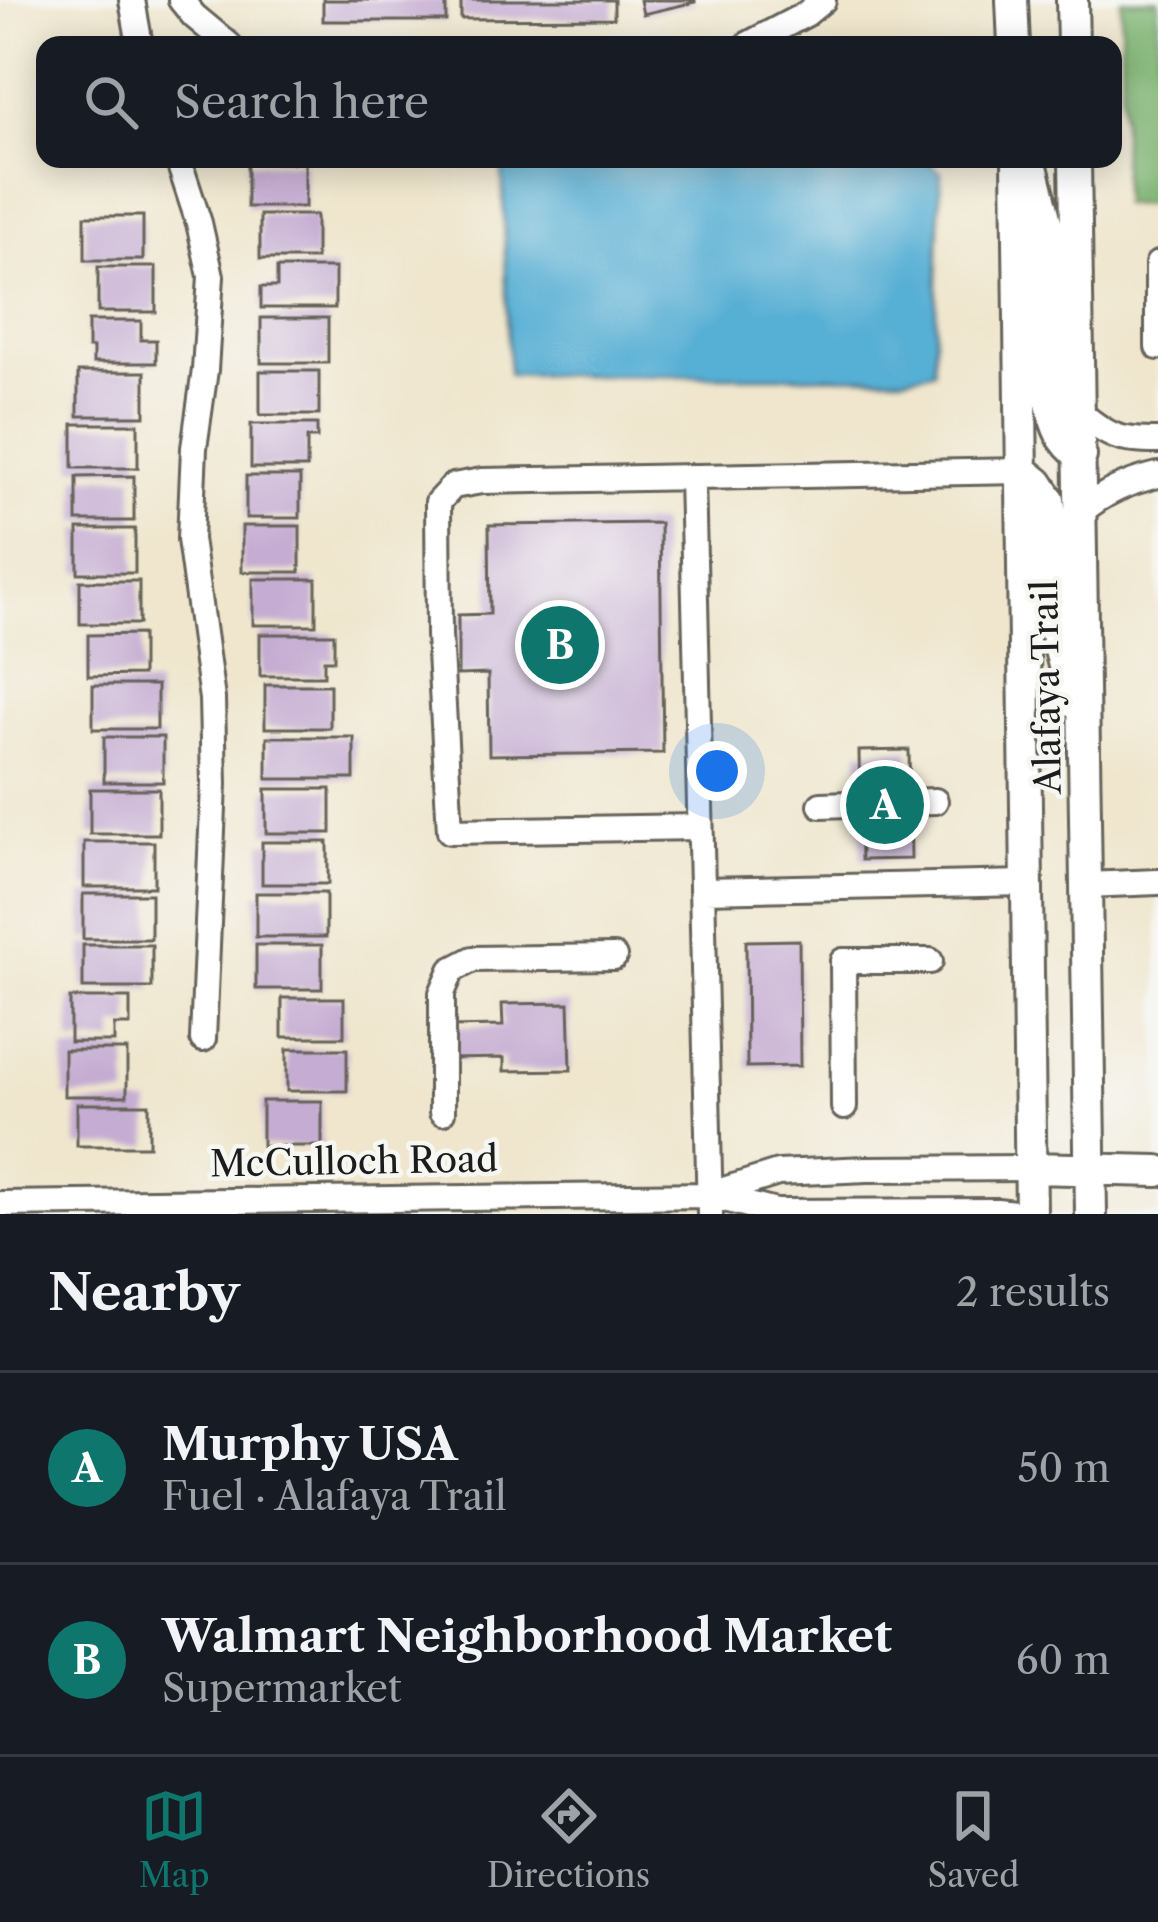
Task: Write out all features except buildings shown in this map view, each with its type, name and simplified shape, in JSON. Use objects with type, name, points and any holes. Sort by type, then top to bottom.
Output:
[{"type":"main road","points":[[1012,0],[1014,36]]},
{"type":"main road","points":[[1072,0],[1073,36]]},
{"type":"main road","name":"Alafaya Trail","points":[[1018,168],[1031,1168],[1027,1214]]},
{"type":"main road","points":[[1032,168],[1048,230],[1051,403],[1057,431],[1081,456]]},
{"type":"main road","name":"Alafaya Trail","points":[[1076,168],[1090,1214]]},
{"type":"main road","points":[[1023,471],[1049,500],[1054,626],[1085,754]]},
{"type":"main road","name":"McCulloch Road","points":[[1031,1168],[1158,1171]]},
{"type":"street","points":[[132,0],[138,36]]},
{"type":"street","points":[[181,0],[218,36]]},
{"type":"street","points":[[764,36],[823,0]]},
{"type":"street","points":[[181,168],[211,276],[190,538],[212,699],[214,784],[203,1040]]},
{"type":"street","points":[[1158,264],[1158,346]]},
{"type":"street","points":[[1080,413],[1125,441],[1158,441]]},
{"type":"street","points":[[700,827],[450,831],[439,634],[438,502],[453,486],[482,481],[1023,471]]},
{"type":"street","points":[[1082,511],[1104,493],[1158,475]]},
{"type":"street","points":[[692,477],[710,1204]]},
{"type":"street","points":[[820,805],[935,801]]},
{"type":"street","points":[[702,890],[1027,883]]},
{"type":"street","points":[[1087,885],[1158,883]]},
{"type":"street","points":[[442,1112],[442,993],[452,970],[473,959],[614,957]]},
{"type":"street","points":[[844,1107],[843,961],[930,961]]},
{"type":"street","name":"McCulloch Road","points":[[710,1204],[778,1173],[1031,1168]]},
{"type":"street","name":"McCulloch Road","points":[[0,1204],[710,1204],[776,1212],[1027,1214]]},
{"type":"green space","points":[[1121,0],[1158,0],[1158,205],[1122,204]]},
{"type":"water","points":[[502,168],[935,168],[941,173],[934,371],[904,377],[509,375]]},
{"type":"place","name":"Walmart Neighborhood Market","points":[[560,645]]},
{"type":"place","name":"Murphy USA","points":[[885,805]]}]
